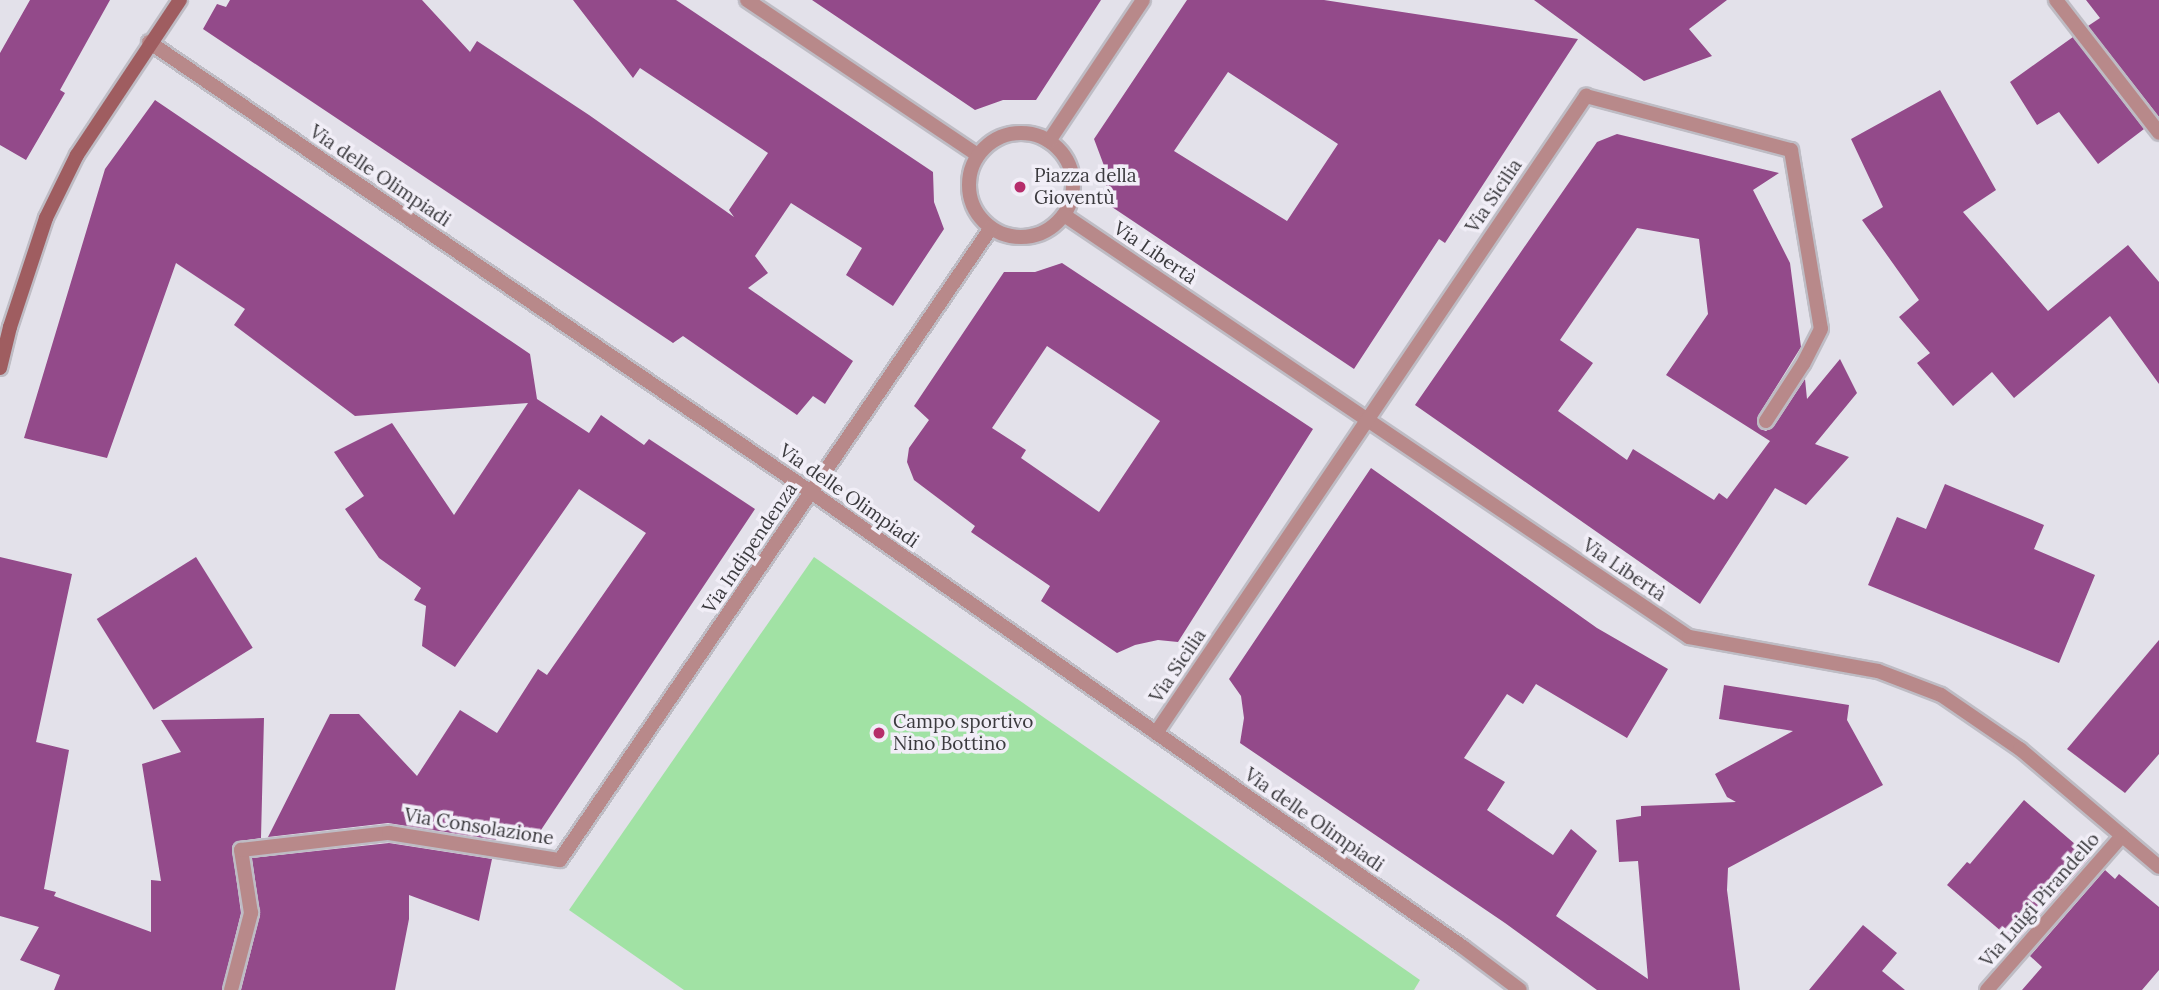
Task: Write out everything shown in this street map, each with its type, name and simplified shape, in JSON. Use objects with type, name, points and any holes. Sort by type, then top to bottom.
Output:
[{"type":"street","points":[[0,368],[10,327],[46,218],[77,155],[149,42],[180,0]]},
{"type":"street","points":[[747,0],[978,155]]},
{"type":"street","points":[[1049,141],[1143,0]]},
{"type":"street","points":[[2056,0],[2159,133]]},
{"type":"street","name":"Via delle Olimpiadi","points":[[149,42],[811,492],[1520,990]]},
{"type":"street","name":"Via Sicilia","points":[[1156,733],[1586,96],[1791,150],[1821,329],[1803,364],[1766,421]]},
{"type":"street","points":[[1011,134],[1032,134],[1049,141],[1065,157],[1072,176],[1072,196],[1064,215],[1049,229],[1031,236],[1010,236],[991,228],[977,213],[970,195],[970,174],[978,155],[992,141],[1011,134]]},
{"type":"street","name":"Via Libertà","points":[[1064,215],[1689,637],[1878,671],[1941,695],[2020,749],[2159,867]]},
{"type":"street","name":"Via Indipendenza","points":[[561,860],[991,228]]},
{"type":"street","name":"Via Consolazione","points":[[231,990],[251,913],[241,850],[389,832],[561,860]]},
{"type":"street","name":"Via Luigi Pirandello","points":[[1987,990],[2122,836]]},
{"type":"green space","name":"Campo sportivo Nino Bottino","points":[[814,557],[1420,980],[1414,990],[684,990],[569,910]]},
{"type":"building","points":[[30,0],[110,0],[60,90],[65,93],[26,160],[0,145],[0,53]]},
{"type":"building","points":[[230,0],[422,0],[470,52],[477,41],[589,115],[734,217],[729,210],[768,153],[640,68],[633,78],[573,0],[676,0],[933,172],[934,202],[944,229],[893,306],[846,275],[862,248],[791,203],[755,256],[768,273],[748,288],[853,361],[825,404],[813,396],[797,415],[683,336],[673,343],[203,29],[217,4],[226,7]]},
{"type":"building","points":[[812,0],[1101,0],[1036,100],[1003,100],[975,110]]},
{"type":"building","points":[[1187,0],[1324,0],[1578,39],[1445,243],[1439,239],[1354,369],[1106,203],[1106,171],[1094,139]],"holes":[[[1228,72],[1338,144],[1287,221],[1174,151]]]},
{"type":"building","points":[[1534,0],[1727,0],[1689,29],[1712,56],[1644,81]]},
{"type":"building","points":[[2086,0],[2159,0],[2159,117],[2088,26],[2100,18]]},
{"type":"building","points":[[2073,37],[2144,129],[2098,164],[2059,112],[2037,125],[2010,82]]},
{"type":"building","points":[[1940,90],[1996,190],[1963,212],[2048,311],[2128,245],[2159,282],[2159,384],[2110,316],[2014,398],[1992,372],[1953,406],[1917,363],[1930,353],[1899,317],[1919,300],[1862,220],[1883,207],[1851,139]]},
{"type":"building","points":[[155,100],[530,354],[537,399],[589,433],[601,415],[644,445],[649,439],[755,509],[531,845],[500,826],[496,840],[388,823],[268,837],[330,714],[359,714],[417,776],[460,710],[497,733],[538,669],[547,675],[646,533],[579,489],[455,667],[422,646],[426,606],[414,600],[421,588],[379,558],[345,509],[364,496],[334,452],[392,423],[454,515],[528,403],[355,416],[234,325],[245,309],[176,263],[107,458],[24,438],[105,169]]},
{"type":"building","points":[[1617,134],[1779,173],[1753,190],[1790,263],[1801,347],[1758,416],[1760,429],[1766,431],[1774,426],[1805,379],[1807,399],[1840,359],[1857,393],[1815,444],[1849,457],[1806,505],[1775,488],[1700,604],[1415,405],[1597,142]],"holes":[[[1637,228],[1699,239],[1708,314],[1666,375],[1770,441],[1727,499],[1719,493],[1714,500],[1633,449],[1627,460],[1558,411],[1593,363],[1560,340]]]},
{"type":"building","points":[[1062,263],[1313,429],[1178,642],[1158,640],[1135,645],[1117,653],[1041,601],[1050,586],[971,532],[975,526],[914,480],[907,462],[909,448],[929,420],[914,406],[1004,272],[1035,272]],"holes":[[[1047,346],[1160,421],[1099,512],[1021,458],[1026,450],[992,428]]]},
{"type":"building","points":[[1371,468],[1597,628],[1668,669],[1627,738],[1536,684],[1523,704],[1507,694],[1464,758],[1505,782],[1487,810],[1553,855],[1571,829],[1597,851],[1556,916],[1648,979],[1638,861],[1619,862],[1616,820],[1641,816],[1641,806],[1736,802],[1727,797],[1715,774],[1793,731],[1719,719],[1724,685],[1849,705],[1847,720],[1883,785],[1728,868],[1727,890],[1740,990],[1597,990],[1505,923],[1240,743],[1244,718],[1241,696],[1229,679]]},
{"type":"building","points":[[1945,484],[2044,525],[2034,549],[2095,575],[2059,663],[1868,585],[1897,517],[1926,529]]},
{"type":"building","points":[[0,557],[72,574],[36,742],[69,750],[44,889],[56,892],[54,896],[151,932],[151,880],[161,881],[142,764],[181,752],[161,720],[264,718],[261,838],[239,841],[232,847],[241,913],[222,990],[54,990],[60,975],[20,960],[39,927],[0,916]]},
{"type":"building","points":[[196,557],[253,648],[153,710],[97,619]]},
{"type":"building","points":[[2159,640],[2159,754],[2125,793],[2067,749]]},
{"type":"building","points":[[2024,800],[2090,857],[2015,943],[1947,885],[1967,862],[1970,864]]},
{"type":"building","points":[[389,843],[492,859],[479,921],[409,895],[409,919],[395,990],[241,990],[260,915],[252,858]]},
{"type":"building","points":[[2105,870],[2115,879],[2119,874],[2159,907],[2159,970],[2142,990],[2022,990],[2042,967],[2030,956]]},
{"type":"building","points":[[1863,925],[1897,953],[1882,971],[1905,990],[1809,990]]},
{"type":"place","name":"Piazza della Gioventù","points":[[1020,187]]},
{"type":"place","name":"Campo sportivo Nino Bottino","points":[[879,733]]}]
